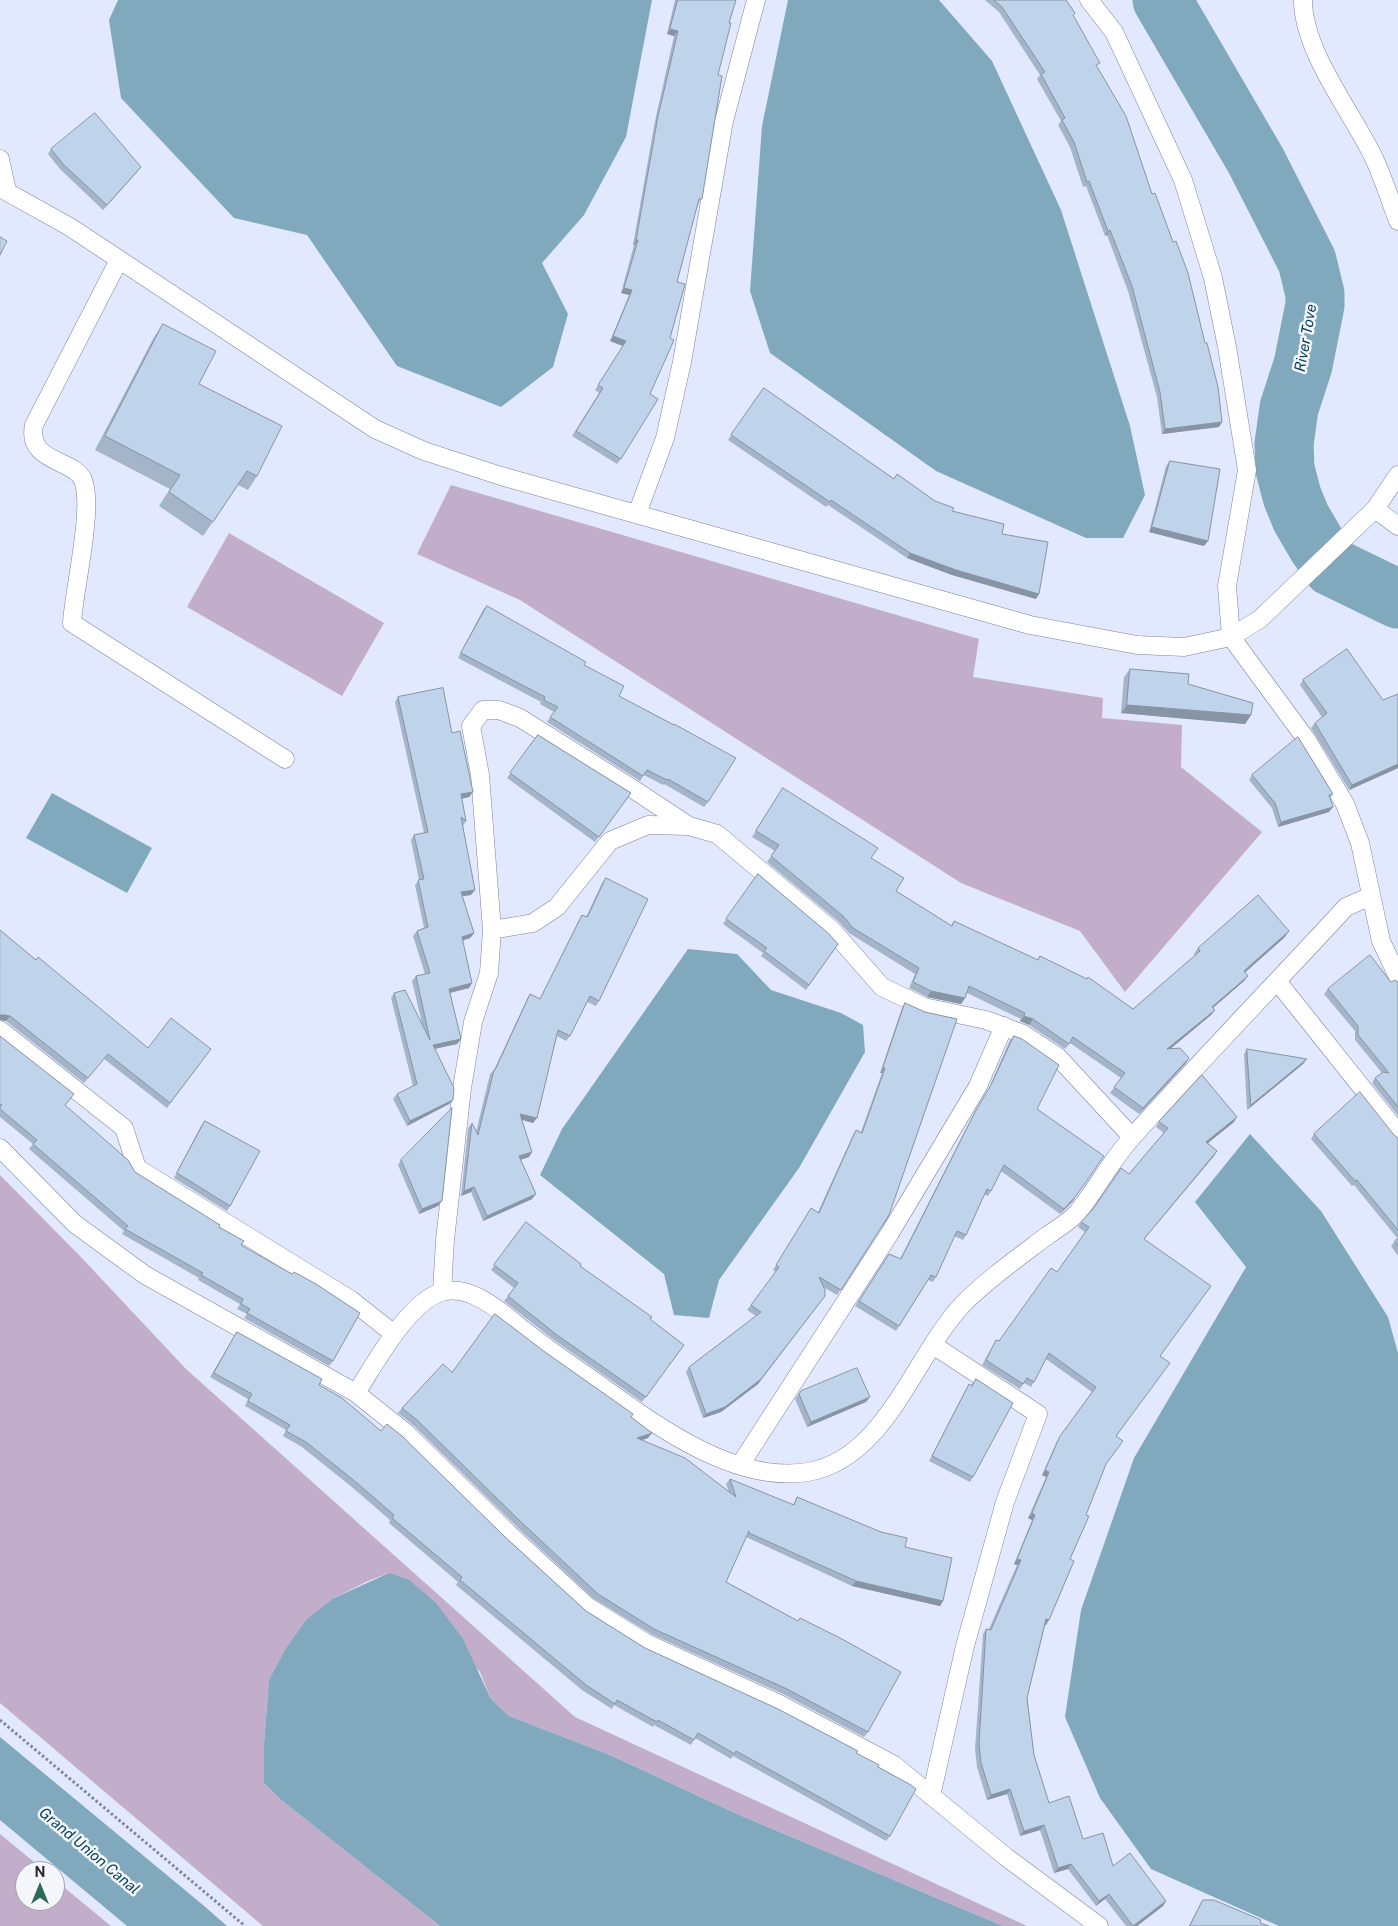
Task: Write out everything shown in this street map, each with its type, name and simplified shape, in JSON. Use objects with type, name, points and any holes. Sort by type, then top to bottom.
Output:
[{"type":"lane","points":[[637,514],[665,438],[682,362],[724,121],[756,0]]},
{"type":"lane","points":[[1089,0],[1114,32],[1183,180],[1213,278],[1228,347],[1247,470],[1227,586],[1231,637],[1306,739],[1345,804],[1360,843],[1381,941],[1398,977]]},
{"type":"lane","points":[[1303,0],[1303,10],[1315,50],[1374,158],[1398,221]]},
{"type":"lane","points":[[0,158],[4,190],[70,227],[376,429],[424,451],[501,476],[1030,625],[1137,646],[1184,646],[1231,637],[1260,619],[1375,509],[1398,475]]},
{"type":"lane","points":[[119,260],[34,425],[32,434],[37,446],[46,455],[82,476],[85,486],[85,524],[72,623],[285,758]]},
{"type":"lane","points":[[1375,509],[1398,526]]},
{"type":"lane","points":[[442,1292],[445,1240],[462,1088],[473,1022],[489,973],[492,930],[480,776],[471,726],[483,710],[499,710],[520,718],[689,826]]},
{"type":"lane","points":[[492,930],[533,923],[557,907],[610,841],[648,825],[689,826],[717,834],[825,923],[882,987],[924,1006],[986,1020],[1023,1034],[1058,1057],[1132,1137]]},
{"type":"lane","points":[[356,1393],[394,1334],[420,1305],[442,1292],[463,1291],[492,1305],[529,1335],[656,1426],[698,1449],[740,1465],[779,1474],[809,1471],[837,1462],[867,1439],[897,1403],[933,1345],[963,1304],[1011,1263],[1077,1214],[1132,1137],[1346,907],[1371,896]]},
{"type":"lane","points":[[1277,981],[1398,1133]]},
{"type":"lane","points":[[740,1465],[890,1233],[978,1086],[1004,1026]]},
{"type":"lane","points":[[0,1030],[124,1128],[137,1168],[351,1300],[394,1334]]},
{"type":"lane","points":[[0,1148],[75,1224],[144,1275],[356,1393],[406,1433],[508,1533],[588,1607],[646,1643],[779,1704],[894,1765],[1006,1857],[1099,1926]]},
{"type":"lane","points":[[931,1796],[965,1646],[1002,1512],[1038,1414],[933,1345]]},
{"type":"path","points":[[0,1720],[245,1926]]},
{"type":"shaded area","points":[[451,485],[979,639],[973,677],[1103,698],[1102,718],[1182,725],[1181,767],[1262,832],[1125,992],[1080,931],[961,883],[520,600],[417,554]]},
{"type":"shaded area","points":[[229,533],[384,623],[342,696],[187,607]]},
{"type":"shaded area","points":[[0,1175],[79,1255],[186,1369],[575,1717],[1027,1926],[1003,1926],[737,1814],[610,1755],[509,1716],[491,1699],[480,1672],[389,1573],[334,1598],[269,1680],[264,1743],[264,1783],[280,1799],[440,1926],[263,1926],[0,1703]]},
{"type":"shaded area","points":[[0,1834],[33,1861],[15,1861],[15,1911],[65,1911],[65,1888],[111,1926],[0,1926]]},
{"type":"water","points":[[118,0],[652,0],[626,137],[584,215],[542,263],[568,314],[553,367],[501,407],[397,366],[307,235],[234,218],[121,98],[109,20]]},
{"type":"water","points":[[788,0],[939,0],[992,61],[1061,210],[1130,426],[1145,495],[1123,538],[1086,538],[936,471],[770,353],[750,291],[762,126]]},
{"type":"water","points":[[52,793],[152,848],[127,893],[26,838]]},
{"type":"water","points":[[688,949],[737,954],[771,990],[841,1013],[863,1025],[865,1052],[799,1168],[719,1280],[709,1318],[674,1315],[664,1274],[540,1175],[562,1129]]},
{"type":"water","points":[[1250,1134],[1321,1211],[1388,1317],[1398,1353],[1398,1926],[1279,1926],[1151,1869],[1100,1798],[1065,1717],[1081,1610],[1134,1458],[1246,1267],[1195,1202]]},
{"type":"water","points":[[389,1573],[409,1580],[436,1603],[463,1639],[491,1699],[509,1716],[610,1755],[737,1814],[1003,1926],[440,1926],[280,1799],[264,1783],[264,1743],[269,1680],[287,1647],[307,1619],[334,1598]]},
{"type":"water","name":"Grand Union Canal","points":[[0,1737],[227,1926],[127,1926],[65,1874],[65,1861],[49,1861],[0,1820]]},
{"type":"building","points":[[678,0],[736,0],[718,75],[722,76],[702,199],[699,199],[677,282],[685,284],[670,338],[674,340],[650,394],[658,399],[621,459],[576,431],[603,388],[598,385],[626,341],[613,336],[632,290],[624,288],[638,240],[636,240],[658,116],[678,31],[670,29]]},
{"type":"building","points":[[994,0],[1066,0],[1075,13],[1073,15],[1100,63],[1096,65],[1126,116],[1152,194],[1155,193],[1173,242],[1176,241],[1188,273],[1218,387],[1222,422],[1165,429],[1160,392],[1132,286],[1110,230],[1108,231],[1089,181],[1087,182],[1074,142],[1062,120],[1065,118],[1041,74],[1045,72],[1002,7]]},
{"type":"building","points":[[95,113],[141,167],[107,205],[63,164],[51,149]]},
{"type":"building","points":[[0,237],[7,241],[0,255]]},
{"type":"building","points":[[163,324],[216,351],[199,384],[282,426],[257,476],[247,471],[213,522],[169,492],[180,475],[105,436]]},
{"type":"building","points":[[764,388],[894,479],[897,474],[935,501],[954,508],[952,511],[1004,524],[1002,534],[1048,542],[1039,594],[956,570],[910,553],[731,435]]},
{"type":"building","points":[[1170,461],[1220,469],[1208,541],[1152,527]]},
{"type":"building","points":[[487,606],[586,662],[584,665],[624,686],[619,696],[736,758],[708,802],[668,779],[647,770],[643,776],[550,717],[558,707],[544,700],[545,697],[461,653]]},
{"type":"building","points":[[1347,649],[1383,700],[1398,694],[1398,764],[1352,785],[1315,723],[1327,713],[1303,680]]},
{"type":"building","points":[[1130,669],[1189,674],[1188,684],[1253,703],[1251,715],[1127,705]]},
{"type":"building","points":[[443,688],[452,733],[460,731],[473,792],[461,794],[466,821],[461,817],[475,890],[461,892],[474,933],[462,937],[472,983],[449,989],[461,1039],[433,1045],[454,1088],[453,1100],[410,1121],[397,1094],[417,1084],[394,993],[405,990],[430,1040],[416,976],[430,973],[417,931],[428,927],[418,880],[424,879],[414,835],[428,832],[398,697]]},
{"type":"building","points":[[538,735],[631,793],[599,837],[510,773]]},
{"type":"building","points":[[1298,737],[1333,794],[1329,795],[1333,807],[1281,822],[1275,803],[1252,775]]},
{"type":"building","points":[[783,788],[878,848],[871,858],[904,878],[896,891],[952,926],[954,921],[1038,960],[1040,956],[1087,979],[1088,977],[1133,1009],[1200,951],[1198,948],[1258,895],[1289,931],[1244,971],[1248,976],[1212,1007],[1215,1010],[1167,1049],[1180,1048],[1189,1058],[1143,1108],[1114,1087],[1125,1073],[1073,1037],[1069,1044],[1033,1019],[1024,1016],[1025,1013],[969,986],[965,998],[931,991],[913,982],[919,968],[853,928],[843,916],[771,856],[779,845],[756,831]]},
{"type":"building","points":[[758,874],[828,933],[838,944],[809,985],[764,951],[767,948],[726,919]]},
{"type":"building","points":[[606,878],[648,899],[599,1001],[590,996],[570,1036],[558,1030],[537,1118],[520,1114],[532,1152],[519,1156],[536,1194],[487,1216],[474,1187],[464,1191],[472,1123],[478,1135],[494,1070],[530,994],[540,999],[582,915],[587,917]]},
{"type":"building","points":[[0,930],[36,960],[38,957],[148,1048],[171,1018],[211,1049],[170,1103],[108,1054],[88,1078],[10,1016],[0,1015]]},
{"type":"building","points":[[1370,955],[1391,982],[1395,980],[1398,982],[1398,1107],[1375,1078],[1383,1072],[1389,1073],[1358,1035],[1358,1026],[1328,989]]},
{"type":"building","points":[[905,1003],[925,1012],[957,1019],[889,1215],[841,1290],[819,1277],[825,1290],[825,1296],[761,1379],[725,1407],[706,1414],[689,1367],[761,1312],[751,1305],[779,1267],[776,1265],[811,1208],[819,1213],[856,1130],[862,1133]]},
{"type":"building","points":[[0,1036],[74,1094],[65,1105],[128,1160],[135,1172],[220,1225],[219,1227],[244,1241],[241,1245],[292,1274],[294,1272],[316,1284],[360,1313],[333,1361],[247,1313],[250,1309],[241,1304],[243,1299],[201,1275],[203,1273],[125,1229],[128,1226],[33,1144],[37,1140],[0,1109],[2,1105],[0,1104]]},
{"type":"building","points":[[1014,1036],[1022,1039],[1059,1065],[1037,1109],[1104,1156],[1076,1196],[1064,1209],[1004,1165],[991,1191],[987,1189],[966,1235],[957,1231],[936,1277],[931,1275],[899,1326],[859,1301],[889,1254],[901,1259],[975,1112],[991,1085]]},
{"type":"building","points":[[1247,1049],[1307,1059],[1251,1105]]},
{"type":"building","points":[[1202,1075],[1237,1117],[1206,1142],[1217,1151],[1144,1239],[1211,1286],[1160,1356],[1170,1363],[1116,1436],[1123,1441],[1106,1464],[1086,1515],[1089,1516],[1070,1559],[1074,1561],[1049,1620],[1046,1619],[1027,1698],[1034,1755],[1049,1803],[1069,1796],[1083,1839],[1103,1833],[1113,1866],[1130,1853],[1166,1901],[1133,1926],[1109,1894],[1099,1901],[1071,1864],[1058,1868],[1044,1825],[1024,1831],[1010,1789],[991,1795],[981,1763],[979,1744],[986,1629],[991,1630],[1021,1560],[1017,1559],[1035,1515],[1032,1513],[1049,1472],[1045,1470],[1060,1436],[1096,1387],[1049,1353],[1034,1382],[1027,1378],[1023,1384],[986,1360],[996,1340],[999,1341],[1051,1268],[1057,1272],[1089,1227],[1081,1222],[1093,1209],[1121,1168],[1129,1174],[1168,1128],[1159,1122]]},
{"type":"building","points":[[1360,1092],[1398,1138],[1398,1230],[1357,1180],[1355,1181],[1314,1134]]},
{"type":"building","points":[[452,1108],[442,1201],[422,1209],[401,1160]]},
{"type":"building","points":[[205,1121],[260,1151],[230,1206],[177,1173]]},
{"type":"building","points":[[526,1222],[581,1264],[580,1266],[652,1317],[650,1319],[684,1345],[646,1397],[557,1335],[508,1296],[518,1283],[494,1265]]},
{"type":"building","points":[[495,1314],[633,1414],[631,1417],[652,1433],[637,1438],[685,1458],[736,1497],[730,1479],[794,1505],[797,1497],[881,1532],[907,1538],[905,1547],[952,1558],[943,1601],[856,1581],[749,1533],[749,1531],[726,1582],[798,1621],[800,1618],[842,1639],[901,1672],[868,1732],[787,1689],[654,1629],[598,1594],[417,1420],[402,1408],[443,1364],[452,1372]]},
{"type":"building","points":[[237,1332],[322,1379],[319,1385],[342,1398],[381,1431],[387,1424],[402,1436],[504,1536],[586,1611],[645,1648],[778,1709],[858,1751],[856,1753],[911,1785],[916,1789],[890,1836],[736,1751],[735,1754],[698,1733],[694,1740],[617,1700],[615,1704],[586,1685],[460,1580],[462,1577],[392,1518],[394,1515],[357,1483],[306,1442],[286,1431],[290,1425],[248,1401],[252,1394],[214,1373]]},
{"type":"building","points":[[857,1368],[870,1397],[811,1422],[799,1394],[801,1391]]},
{"type":"building","points":[[976,1379],[1013,1403],[973,1477],[932,1456],[969,1384],[972,1386]]},
{"type":"building","points":[[1203,1900],[1214,1900],[1261,1920],[1260,1923],[1269,1926],[1190,1926]]},
{"type":"waterway","name":"River Tove","points":[[1162,0],[1256,161],[1307,261],[1315,294],[1315,305],[1303,365],[1289,408],[1284,444],[1285,469],[1292,496],[1301,518],[1332,567],[1398,599]]}]
